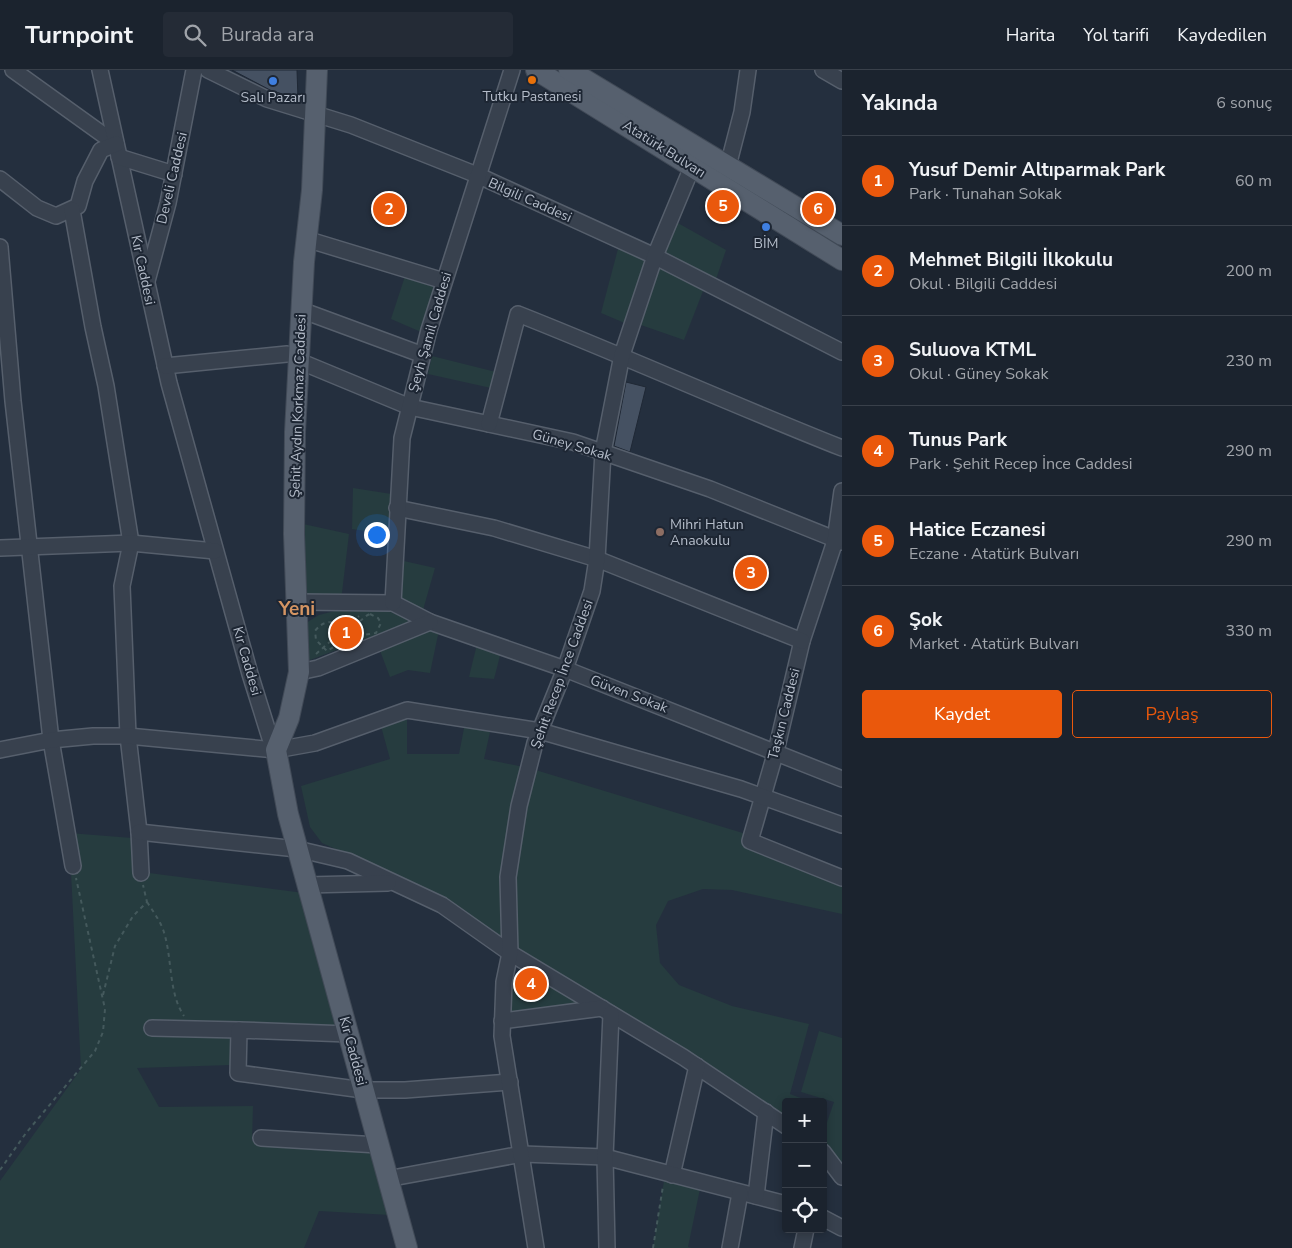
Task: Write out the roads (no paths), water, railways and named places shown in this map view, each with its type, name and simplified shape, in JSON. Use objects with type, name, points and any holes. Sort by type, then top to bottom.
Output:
[{"type":"main road","name":"Şehit Aydın Korkmaz Caddesi","points":[[278,744],[307,670],[297,602],[294,534],[295,432],[293,357],[301,310],[306,239],[312,190],[309,112],[305,70]]},
{"type":"main road","name":"Şehit Aydın Korkmaz Caddesi","points":[[278,744],[288,655],[283,520],[301,178],[309,112],[317,70]]},
{"type":"main road","name":"Atatürk Bulvarı","points":[[536,70],[842,260]]},
{"type":"main road","name":"Atatürk Bulvarı","points":[[569,70],[842,235]]},
{"type":"main road","name":"Kır Caddesi","points":[[278,744],[288,814],[407,1248]]},
{"type":"street","points":[[13,70],[118,151],[174,174]]},
{"type":"street","name":"Kır Caddesi","points":[[100,70],[165,366],[250,674],[270,738],[278,744]]},
{"type":"street","name":"Develi Caddesi","points":[[146,285],[174,174],[194,70]]},
{"type":"street","name":"Bilgili Caddesi","points":[[208,70],[267,99],[351,126],[477,176],[655,256],[842,352]]},
{"type":"street","name":"Şeyh Şamil Caddesi","points":[[393,603],[402,438],[422,356],[444,281],[512,70]]},
{"type":"street","points":[[728,166],[742,112],[748,70]]},
{"type":"street","points":[[824,70],[842,82]]},
{"type":"street","points":[[0,179],[38,208],[56,216],[78,206],[85,181],[101,150],[118,151]]},
{"type":"street","name":"Şehit Recep İnce Caddesi","points":[[536,1248],[502,1021],[504,982],[510,953],[508,877],[519,806],[540,731],[565,669],[592,591],[597,559],[603,452],[622,355],[655,256],[692,167]]},
{"type":"street","points":[[72,210],[93,327],[106,386],[131,543],[122,586],[128,736],[139,832],[141,873]]},
{"type":"street","points":[[306,239],[444,281]]},
{"type":"street","points":[[0,247],[13,401],[51,740],[74,866]]},
{"type":"street","points":[[301,310],[422,356]]},
{"type":"street","points":[[489,424],[518,314],[622,355],[738,406],[842,448]]},
{"type":"street","points":[[165,366],[293,357]]},
{"type":"street","name":"Güney Sokak","points":[[293,357],[410,407],[573,442],[710,489],[839,541]]},
{"type":"street","name":"Taşkın Caddesi","points":[[842,491],[839,541],[802,641],[776,751],[750,841],[842,878]]},
{"type":"street","points":[[397,508],[494,528],[597,559],[802,641]]},
{"type":"street","points":[[0,548],[131,543],[215,551]]},
{"type":"street","name":"Güven Sokak","points":[[297,602],[393,603],[430,622],[565,669],[776,751],[842,779]]},
{"type":"street","points":[[307,670],[430,622]]},
{"type":"street","points":[[0,750],[51,740],[94,736],[278,744],[315,743],[407,710],[540,731],[763,796],[842,825]]},
{"type":"street","points":[[139,832],[297,849],[348,861],[393,884],[442,905],[510,953],[696,1066],[782,1123]]},
{"type":"street","points":[[307,885],[393,884]]},
{"type":"street","points":[[502,1021],[607,1011]]},
{"type":"street","points":[[607,1011],[605,1157],[607,1248]]},
{"type":"street","points":[[152,1028],[348,1034]]},
{"type":"street","points":[[239,1030],[238,1072],[363,1090],[405,1090],[510,1082]]},
{"type":"street","points":[[669,1174],[696,1066]]},
{"type":"street","points":[[756,1196],[766,1112]]},
{"type":"street","points":[[261,1138],[378,1145]]},
{"type":"street","points":[[387,1179],[522,1154],[605,1157],[782,1203]]},
{"type":"street","points":[[827,1159],[842,1177]]},
{"type":"street","points":[[730,1248],[740,1192]]},
{"type":"street","points":[[827,1220],[842,1228]]},
{"type":"street","points":[[802,1248],[805,1233]]},
{"type":"place","name":"Tutku Pastanesi","points":[[532,80]]},
{"type":"place","name":"Salı Pazarı","points":[[273,81]]},
{"type":"place","name":"Hatice Eczanesi","points":[[723,206]]},
{"type":"place","name":"Mehmet Bilgili İlkokulu","points":[[389,209]]},
{"type":"place","name":"Şok","points":[[818,209]]},
{"type":"place","name":"BİM","points":[[766,227]]},
{"type":"place","name":"Mihri Hatun Anaokulu","points":[[660,532]]},
{"type":"place","name":"Suluova KTML","points":[[751,573]]},
{"type":"place","name":"Yusuf Demir Altıparmak Park","points":[[346,633]]},
{"type":"place","name":"Tunus Park","points":[[531,984]]},
{"type":"district","name":"Yeni","points":[[297,609]]}]
